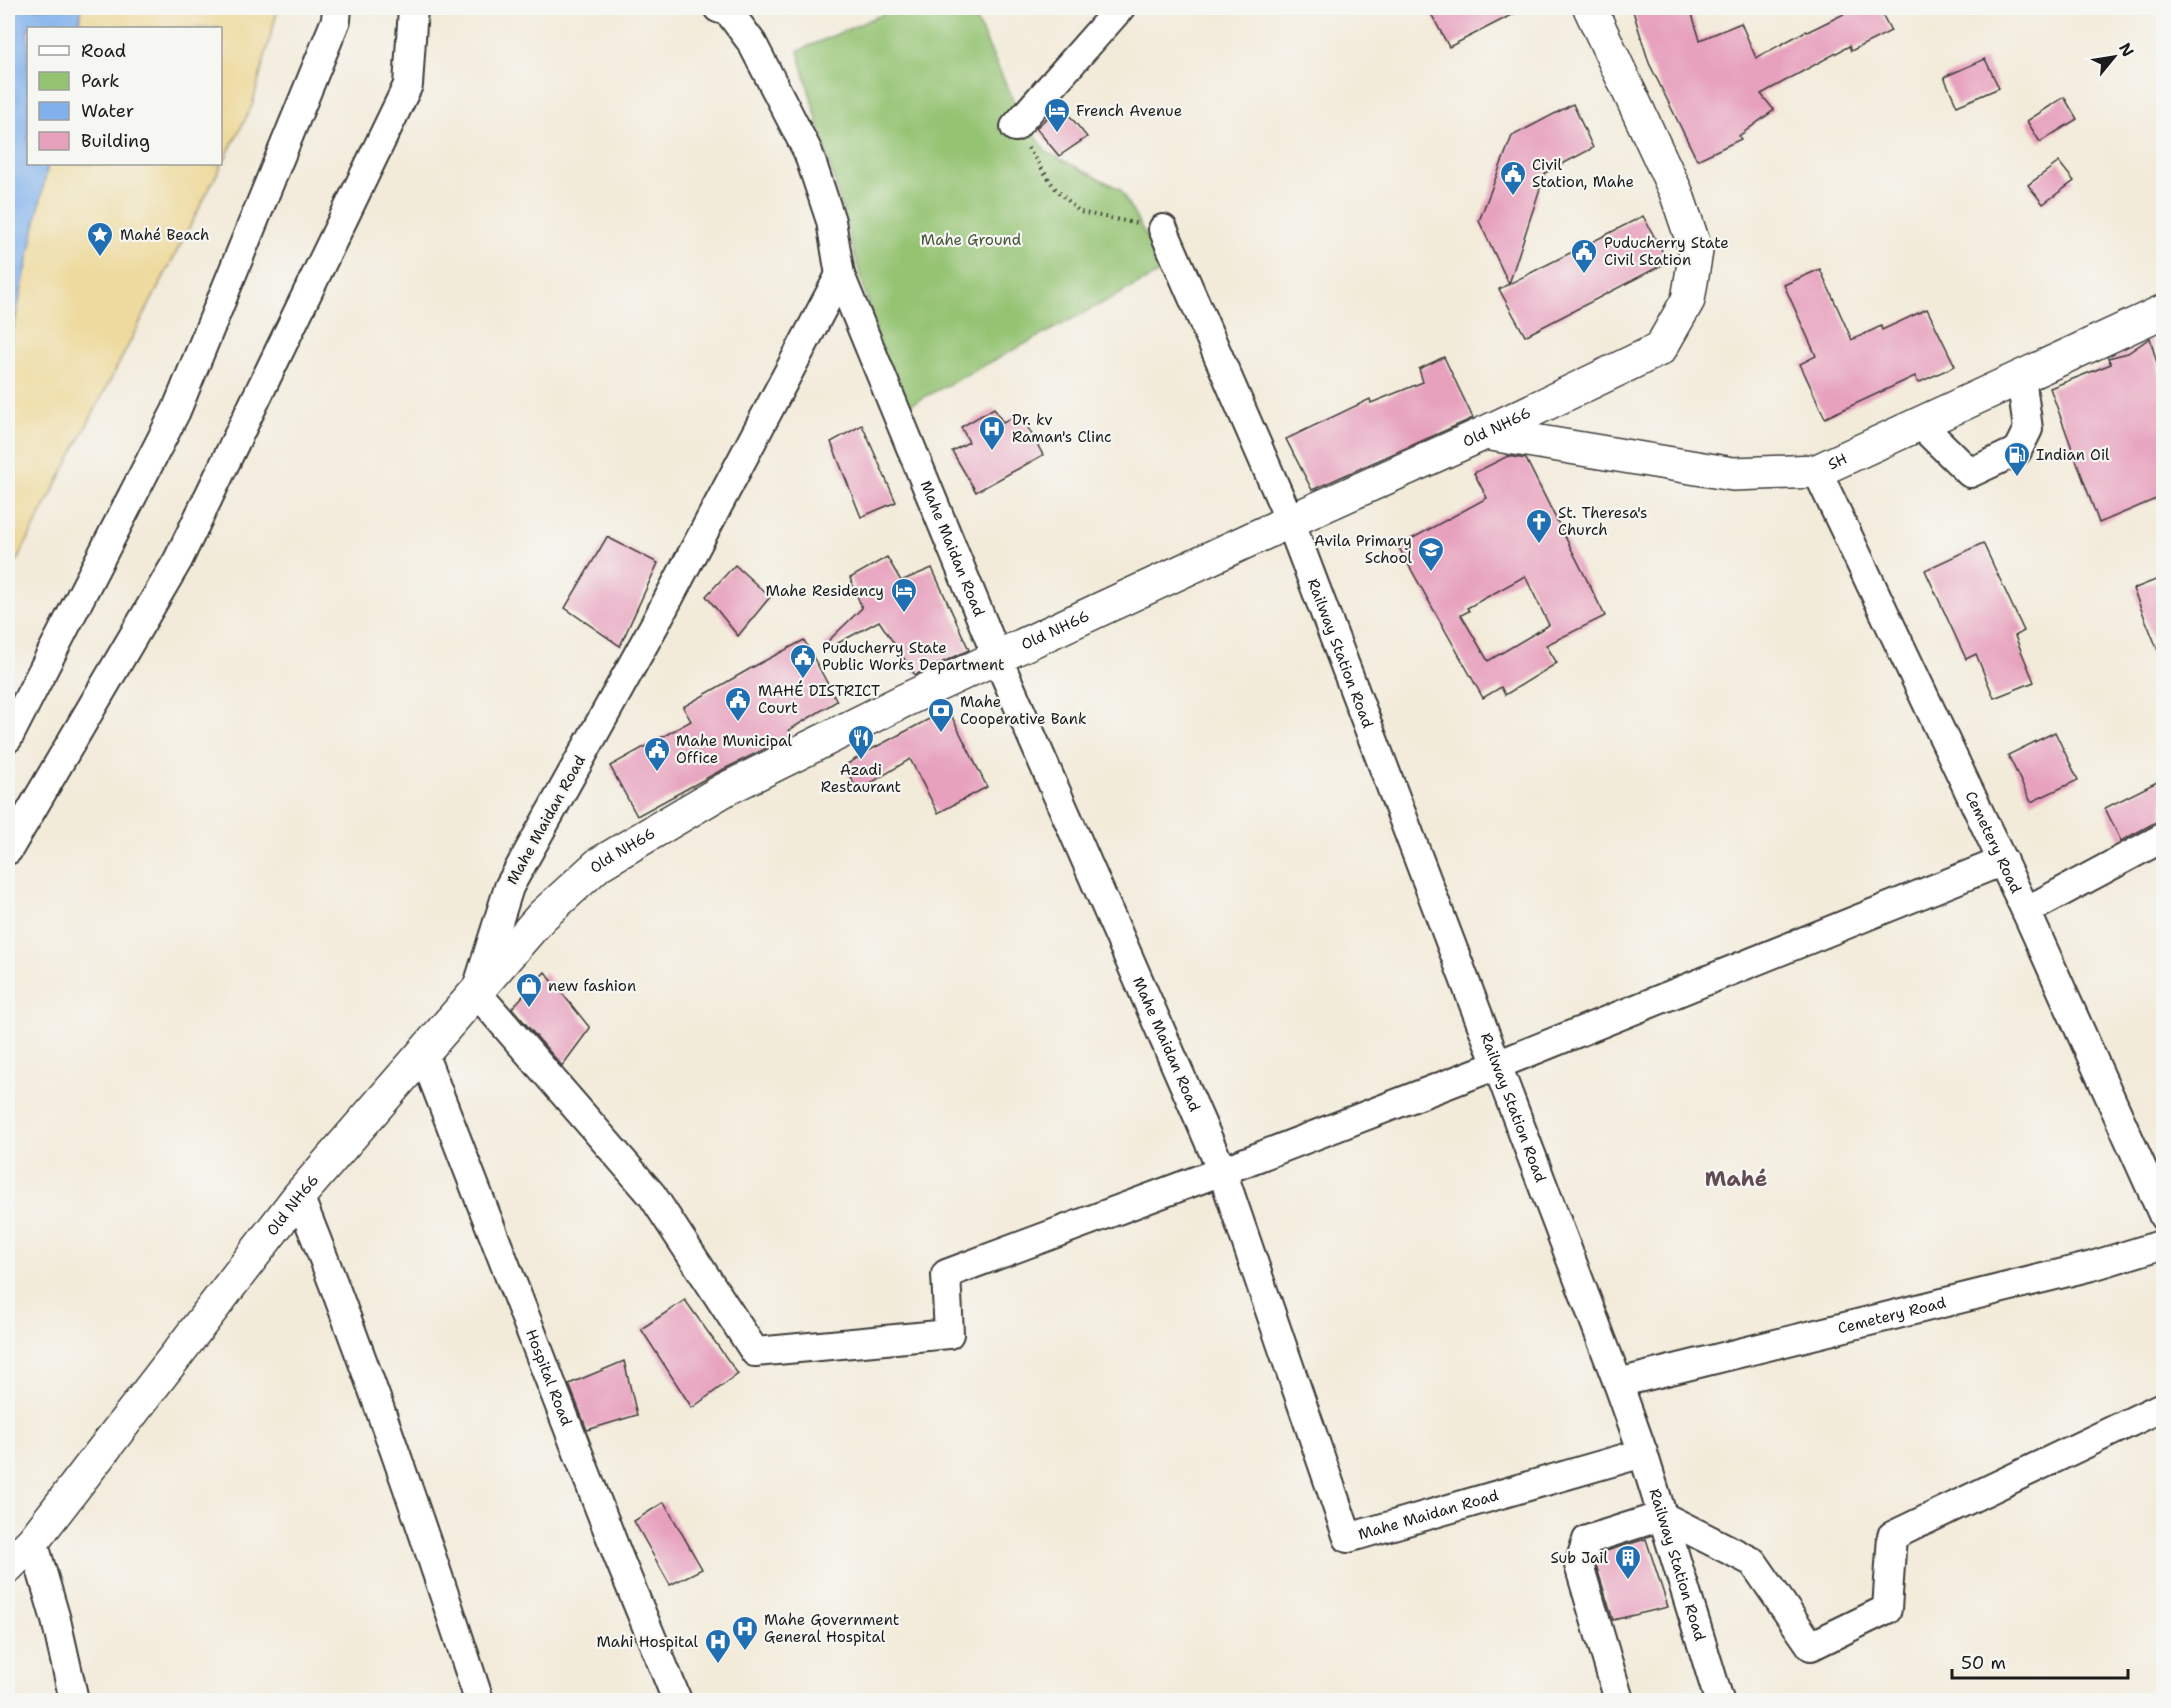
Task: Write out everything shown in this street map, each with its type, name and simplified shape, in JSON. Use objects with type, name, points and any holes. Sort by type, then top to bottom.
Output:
[{"type":"main road","name":"Old NH66","points":[[8,1566],[33,1540],[299,1196],[542,916],[599,864],[724,790],[903,701],[1485,433],[1660,349],[1688,300],[1696,251],[1676,192],[1590,8]]},
{"type":"main road","name":"SH","points":[[1485,433],[1733,474],[1817,471],[2163,311]]},
{"type":"street","points":[[8,738],[177,411],[336,20],[337,8]]},
{"type":"street","points":[[8,850],[178,560],[408,85],[413,8]]},
{"type":"street","name":"Mahe Maidan Road","points":[[718,8],[729,12],[752,43],[808,152],[831,221],[840,275],[997,657],[1222,1171],[1348,1538],[1643,1453]]},
{"type":"street","points":[[1015,127],[1120,8]]},
{"type":"street","name":"Railway Station Road","points":[[1163,229],[1290,521],[1618,1383],[1643,1453],[1719,1701]]},
{"type":"street","name":"Mahe Maidan Road","points":[[476,992],[508,887],[661,614],[840,275]]},
{"type":"street","points":[[1920,424],[1970,473],[2017,451],[2028,429],[2021,377]]},
{"type":"street","name":"Cemetery Road","points":[[1817,471],[2003,861],[2163,1217]]},
{"type":"street","points":[[2026,911],[2163,837]]},
{"type":"street","points":[[476,992],[652,1195],[754,1352],[949,1334],[946,1274],[1497,1065],[2003,861]]},
{"type":"street","name":"Hospital Road","points":[[423,1053],[609,1534],[677,1701]]},
{"type":"street","points":[[299,1196],[340,1297],[434,1562],[479,1701]]},
{"type":"street","name":"Cemetery Road","points":[[1618,1383],[2092,1266],[2163,1244]]},
{"type":"street","points":[[1619,1701],[1579,1565],[1587,1540],[1662,1516],[1753,1562],[1811,1646],[1887,1609],[1892,1536],[2163,1406]]},
{"type":"street","points":[[33,1540],[56,1620],[74,1701]]},
{"type":"path","points":[[1015,127],[1054,187],[1080,212],[1163,229]]},
{"type":"green space","name":"Mahe Ground","points":[[897,8],[971,8],[1015,104],[1046,152],[1120,189],[1165,270],[902,409],[880,346],[798,51]]},
{"type":"sand","name":"Mahé Beach","points":[[82,8],[278,8],[252,106],[222,164],[222,27],[78,27]]},
{"type":"sand","name":"Mahé Beach","points":[[48,165],[222,165],[8,578],[8,354]]},
{"type":"water","points":[[8,8],[82,8],[78,27],[27,27],[27,165],[48,165],[8,354]]},
{"type":"building","points":[[1428,8],[1525,8],[1449,47]]},
{"type":"building","points":[[1632,8],[1690,8],[1700,40],[1741,23],[1756,58],[1856,8],[1879,8],[1891,31],[1851,51],[1849,46],[1761,94],[1774,110],[1739,136],[1741,139],[1697,160],[1649,63]]},
{"type":"building","points":[[1985,59],[1999,88],[1957,106],[1944,77]]},
{"type":"building","points":[[2064,97],[2077,119],[2040,142],[2027,121]]},
{"type":"building","name":"Civil Station, Mahe","points":[[1573,104],[1593,148],[1545,173],[1509,284],[1479,221],[1512,136]]},
{"type":"building","points":[[1061,105],[1087,137],[1059,156],[1036,128]]},
{"type":"building","points":[[2059,162],[2074,181],[2043,204],[2028,185]]},
{"type":"building","name":"Puducherry State Civil Station","points":[[1643,216],[1668,262],[1525,336],[1499,289]]},
{"type":"building","points":[[1820,269],[1852,340],[1881,326],[1882,330],[1927,309],[1955,366],[1918,383],[1915,376],[1825,418],[1800,364],[1816,356],[1784,285]]},
{"type":"building","points":[[2150,338],[2163,385],[2163,496],[2099,523],[2050,388],[2111,364],[2108,358],[2128,353]]},
{"type":"building","points":[[1444,357],[1473,418],[1312,490],[1286,439],[1370,399],[1371,403],[1423,382],[1419,369]]},
{"type":"building","points":[[994,408],[1003,423],[1020,413],[1043,455],[976,492],[952,451],[969,442],[961,427]]},
{"type":"building","points":[[862,425],[896,502],[861,517],[831,442]]},
{"type":"building","points":[[1508,456],[1526,459],[1605,616],[1546,645],[1557,663],[1505,695],[1501,687],[1483,698],[1398,546],[1487,498],[1474,473]],"holes":[[[1525,576],[1549,625],[1488,661],[1461,615],[1469,611],[1467,608]]]},
{"type":"building","points":[[607,537],[658,563],[620,646],[565,608]]},
{"type":"building","points":[[1983,543],[2024,631],[2015,636],[2034,682],[1994,698],[1976,654],[1966,659],[1925,570]]},
{"type":"building","name":"Mahe Residency","points":[[887,557],[901,581],[932,568],[969,650],[915,675],[879,621],[827,649],[824,645],[862,608],[850,578]]},
{"type":"building","points":[[735,565],[770,597],[738,636],[706,596]]},
{"type":"building","points":[[2163,577],[2163,663],[2133,589]]},
{"type":"building","points":[[804,640],[837,701],[789,730],[792,735],[637,816],[610,766],[691,721],[683,707]]},
{"type":"building","points":[[948,709],[987,787],[938,813],[910,759],[858,791],[844,766]]},
{"type":"building","points":[[2055,732],[2078,780],[2031,802],[2008,755]]},
{"type":"building","points":[[2163,779],[2163,821],[2156,822],[2121,841],[2105,808]]},
{"type":"building","points":[[545,972],[590,1028],[562,1066],[512,1008]]},
{"type":"building","points":[[685,1300],[738,1374],[692,1408],[641,1329]]},
{"type":"building","points":[[624,1361],[637,1415],[587,1430],[569,1384]]},
{"type":"building","points":[[664,1502],[702,1569],[670,1585],[634,1521]]},
{"type":"building","name":"Sub Jail","points":[[1646,1539],[1668,1607],[1613,1620],[1596,1565],[1600,1553]]},
{"type":"place","name":"French Avenue","points":[[1057,134]]},
{"type":"place","name":"Civil Station, Mahe","points":[[1513,197]]},
{"type":"place","name":"Mahé Beach","points":[[100,258]]},
{"type":"place","name":"Puducherry State Civil Station","points":[[1584,275]]},
{"type":"place","name":"Dr. kv Raman's Clinc","points":[[992,452]]},
{"type":"place","name":"Indian Oil","points":[[2017,478]]},
{"type":"place","name":"St. Theresa's Church","points":[[1539,545]]},
{"type":"place","name":"Avila Primary School","points":[[1431,573]]},
{"type":"place","name":"Mahe Residency","points":[[904,614]]},
{"type":"place","name":"Puducherry State Public Works Department","points":[[803,680]]},
{"type":"place","name":"MAHÉ DISTRICT Court","points":[[738,723]]},
{"type":"place","name":"Mahe Cooperative Bank","points":[[941,734]]},
{"type":"place","name":"Azadi Restaurant","points":[[861,761]]},
{"type":"place","name":"Mahe Municipal Office","points":[[657,773]]},
{"type":"place","name":"new fashion","points":[[529,1009]]},
{"type":"place","name":"Sub Jail","points":[[1628,1581]]},
{"type":"place","name":"Mahe Government General Hospital","points":[[745,1652]]},
{"type":"place","name":"Mahi Hospital","points":[[718,1665]]},
{"type":"district","name":"Mahé","points":[[1736,1179]]}]
